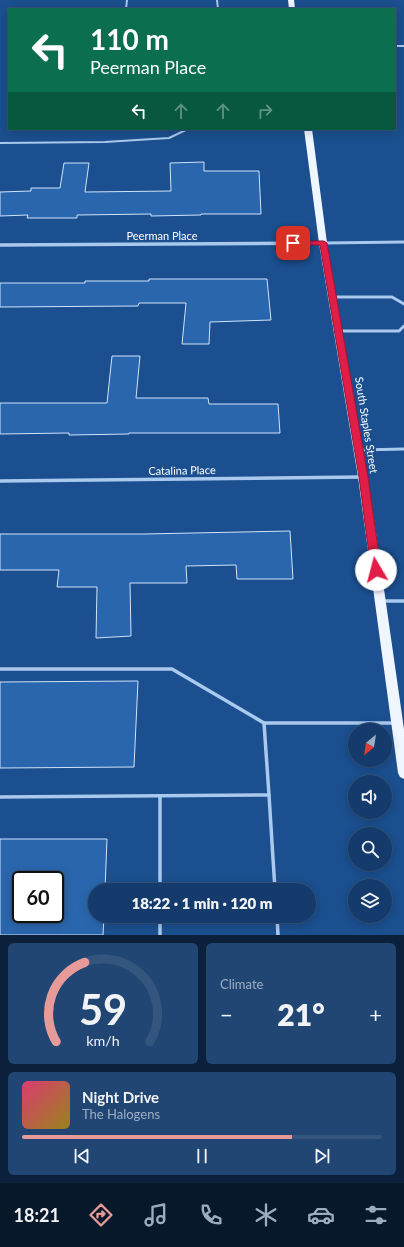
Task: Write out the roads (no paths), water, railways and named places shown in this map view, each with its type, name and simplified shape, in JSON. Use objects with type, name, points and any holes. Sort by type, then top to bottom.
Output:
[{"type":"main road","name":"South Staples Street","points":[[308,130],[324,243],[359,450],[404,773]]},
{"type":"street","name":"Peerman Place","points":[[0,245],[324,243]]},
{"type":"street","name":"Catalina Place","points":[[0,481],[363,477]]},
{"type":"lane","points":[[0,143],[105,142],[169,138],[186,130]]},
{"type":"lane","points":[[324,243],[404,242]]},
{"type":"lane","points":[[334,298],[392,297],[404,304]]},
{"type":"lane","points":[[339,332],[400,331],[404,326]]},
{"type":"lane","points":[[359,450],[404,449]]},
{"type":"lane","points":[[380,601],[404,601]]},
{"type":"lane","points":[[0,669],[172,670],[264,722],[397,723]]},
{"type":"lane","points":[[264,722],[275,883]]},
{"type":"lane","points":[[0,797],[269,795]]},
{"type":"lane","points":[[160,796],[160,883]]},
{"type":"lane","points":[[160,923],[160,935]]},
{"type":"lane","points":[[277,923],[278,935]]}]
